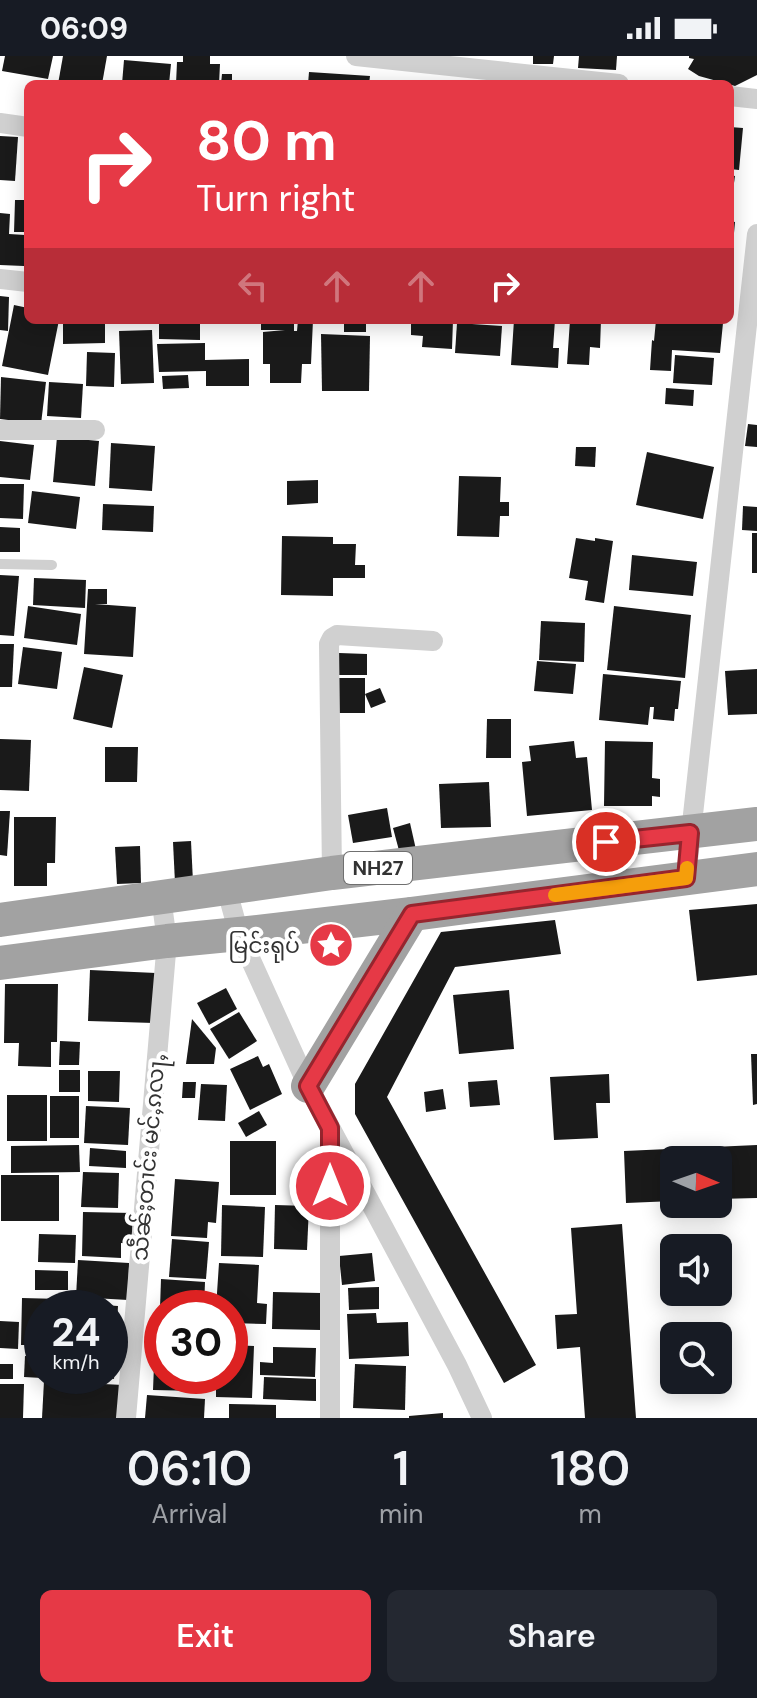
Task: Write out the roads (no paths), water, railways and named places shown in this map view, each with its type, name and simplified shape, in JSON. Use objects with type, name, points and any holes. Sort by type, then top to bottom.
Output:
[{"type":"highway","name":"NH27","points":[[0,920],[332,873],[757,824]]},
{"type":"highway","name":"NH27","points":[[0,963],[757,869]]},
{"type":"highway","points":[[308,1086],[412,914]]},
{"type":"street","points":[[356,56],[581,80]]},
{"type":"street","points":[[734,96],[757,99]]},
{"type":"street","points":[[0,123],[24,126]]},
{"type":"street","points":[[686,878],[748,400],[739,304],[757,234]]},
{"type":"street","points":[[0,279],[24,282]]},
{"type":"street","points":[[0,430],[95,430]]},
{"type":"street","points":[[332,873],[329,644],[337,635],[433,641]]},
{"type":"street","points":[[226,887],[239,934],[308,1086],[457,1365],[482,1418]]},
{"type":"street","name":"သဵၼ်ႈတၢင်း မင်ႇၵလႃႇ","points":[[126,1418],[167,941],[161,897]]},
{"type":"street","points":[[330,1128],[330,1418]]},
{"type":"lane","points":[[0,564],[52,565]]},
{"type":"place","name":"မြင်းရုပ်","points":[[331,945]]}]
